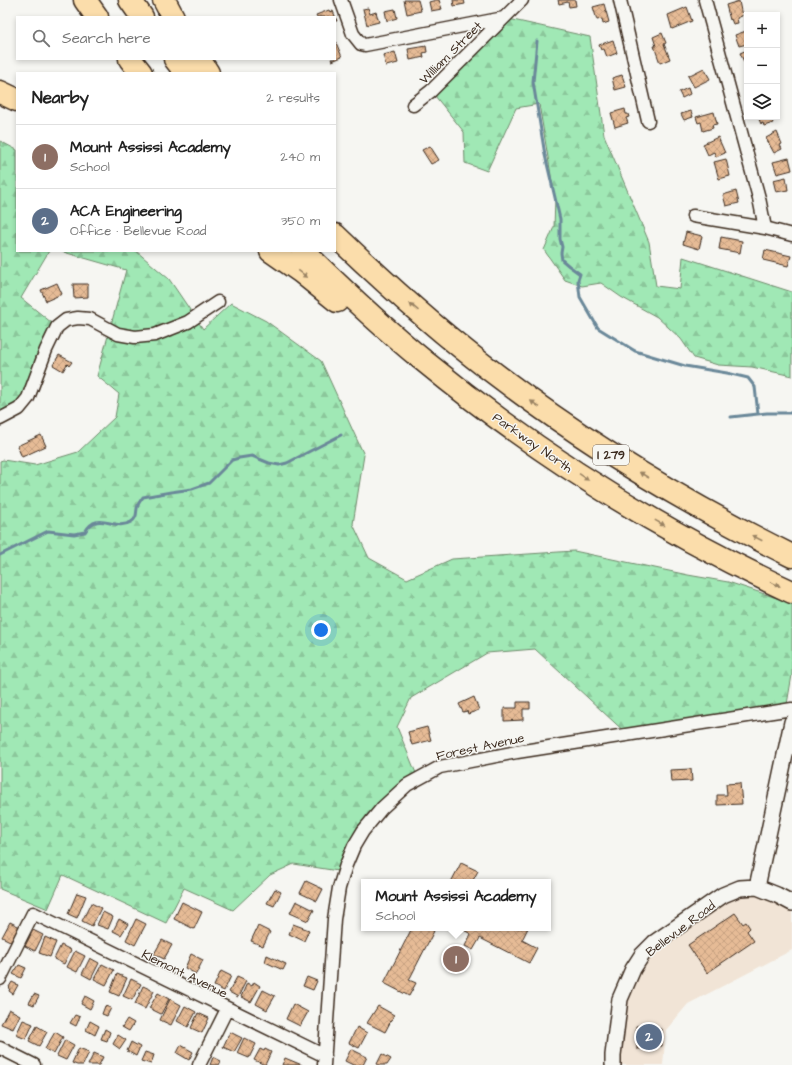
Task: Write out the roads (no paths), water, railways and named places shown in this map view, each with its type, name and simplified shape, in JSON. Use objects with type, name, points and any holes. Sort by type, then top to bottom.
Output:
[{"type":"highway","points":[[85,0],[96,16]]},
{"type":"highway","points":[[130,0],[141,16]]},
{"type":"highway","points":[[164,0],[172,16]]},
{"type":"highway","points":[[131,60],[140,72]]},
{"type":"highway","points":[[176,60],[185,72]]},
{"type":"highway","points":[[200,60],[207,72]]},
{"type":"highway","points":[[0,92],[16,100]]},
{"type":"highway","name":"I 279","points":[[336,237],[414,307],[497,376],[537,405],[580,435],[658,484],[722,520],[792,556]]},
{"type":"highway","points":[[272,252],[301,272],[457,399],[496,426],[567,466]]},
{"type":"highway","name":"Parkway North","points":[[304,252],[366,311],[424,361],[502,421],[567,466],[641,513],[732,562],[792,592]]},
{"type":"street","points":[[341,0],[353,34],[361,44],[364,45],[504,18]]},
{"type":"street","name":"William Street","points":[[413,105],[431,91],[522,0]]},
{"type":"street","points":[[620,0],[648,121]]},
{"type":"street","points":[[705,0],[766,228]]},
{"type":"street","points":[[693,216],[766,228],[792,235]]},
{"type":"street","points":[[0,419],[19,409],[28,398],[46,350],[57,327],[66,320],[78,318],[90,319],[118,334],[135,337],[155,335],[188,322],[218,302]]},
{"type":"street","name":"Forest Avenue","points":[[324,1061],[334,919],[339,888],[346,865],[354,846],[363,831],[382,808],[407,785],[440,767],[494,756],[792,709]]},
{"type":"street","points":[[757,887],[792,722]]},
{"type":"street","name":"Bellevue Road","points":[[611,1062],[620,999],[633,969],[642,955],[654,944],[723,895],[740,888],[757,887],[777,894],[792,903]]},
{"type":"street","name":"Klemont Avenue","points":[[0,979],[33,913],[227,1009],[324,1061]]},
{"type":"street","points":[[199,1065],[227,1009]]},
{"type":"street","points":[[0,1048],[34,1065]]},
{"type":"waterway","points":[[537,41],[533,82],[545,155],[560,219],[562,260],[580,274],[578,280],[580,297],[598,328],[635,351],[685,366],[748,378],[755,387],[758,414]]},
{"type":"waterway","points":[[731,417],[767,413],[792,413]]},
{"type":"waterway","points":[[0,555],[48,531],[74,534],[85,532],[90,525],[95,522],[101,521],[118,525],[131,522],[136,516],[137,507],[143,497],[192,489],[209,483],[232,460],[252,456],[269,463],[279,465],[287,463],[341,435]]},
{"type":"place","name":"Mount Assissi Academy","points":[[456,959]]},
{"type":"place","name":"ACA Engineering","points":[[649,1037]]}]
